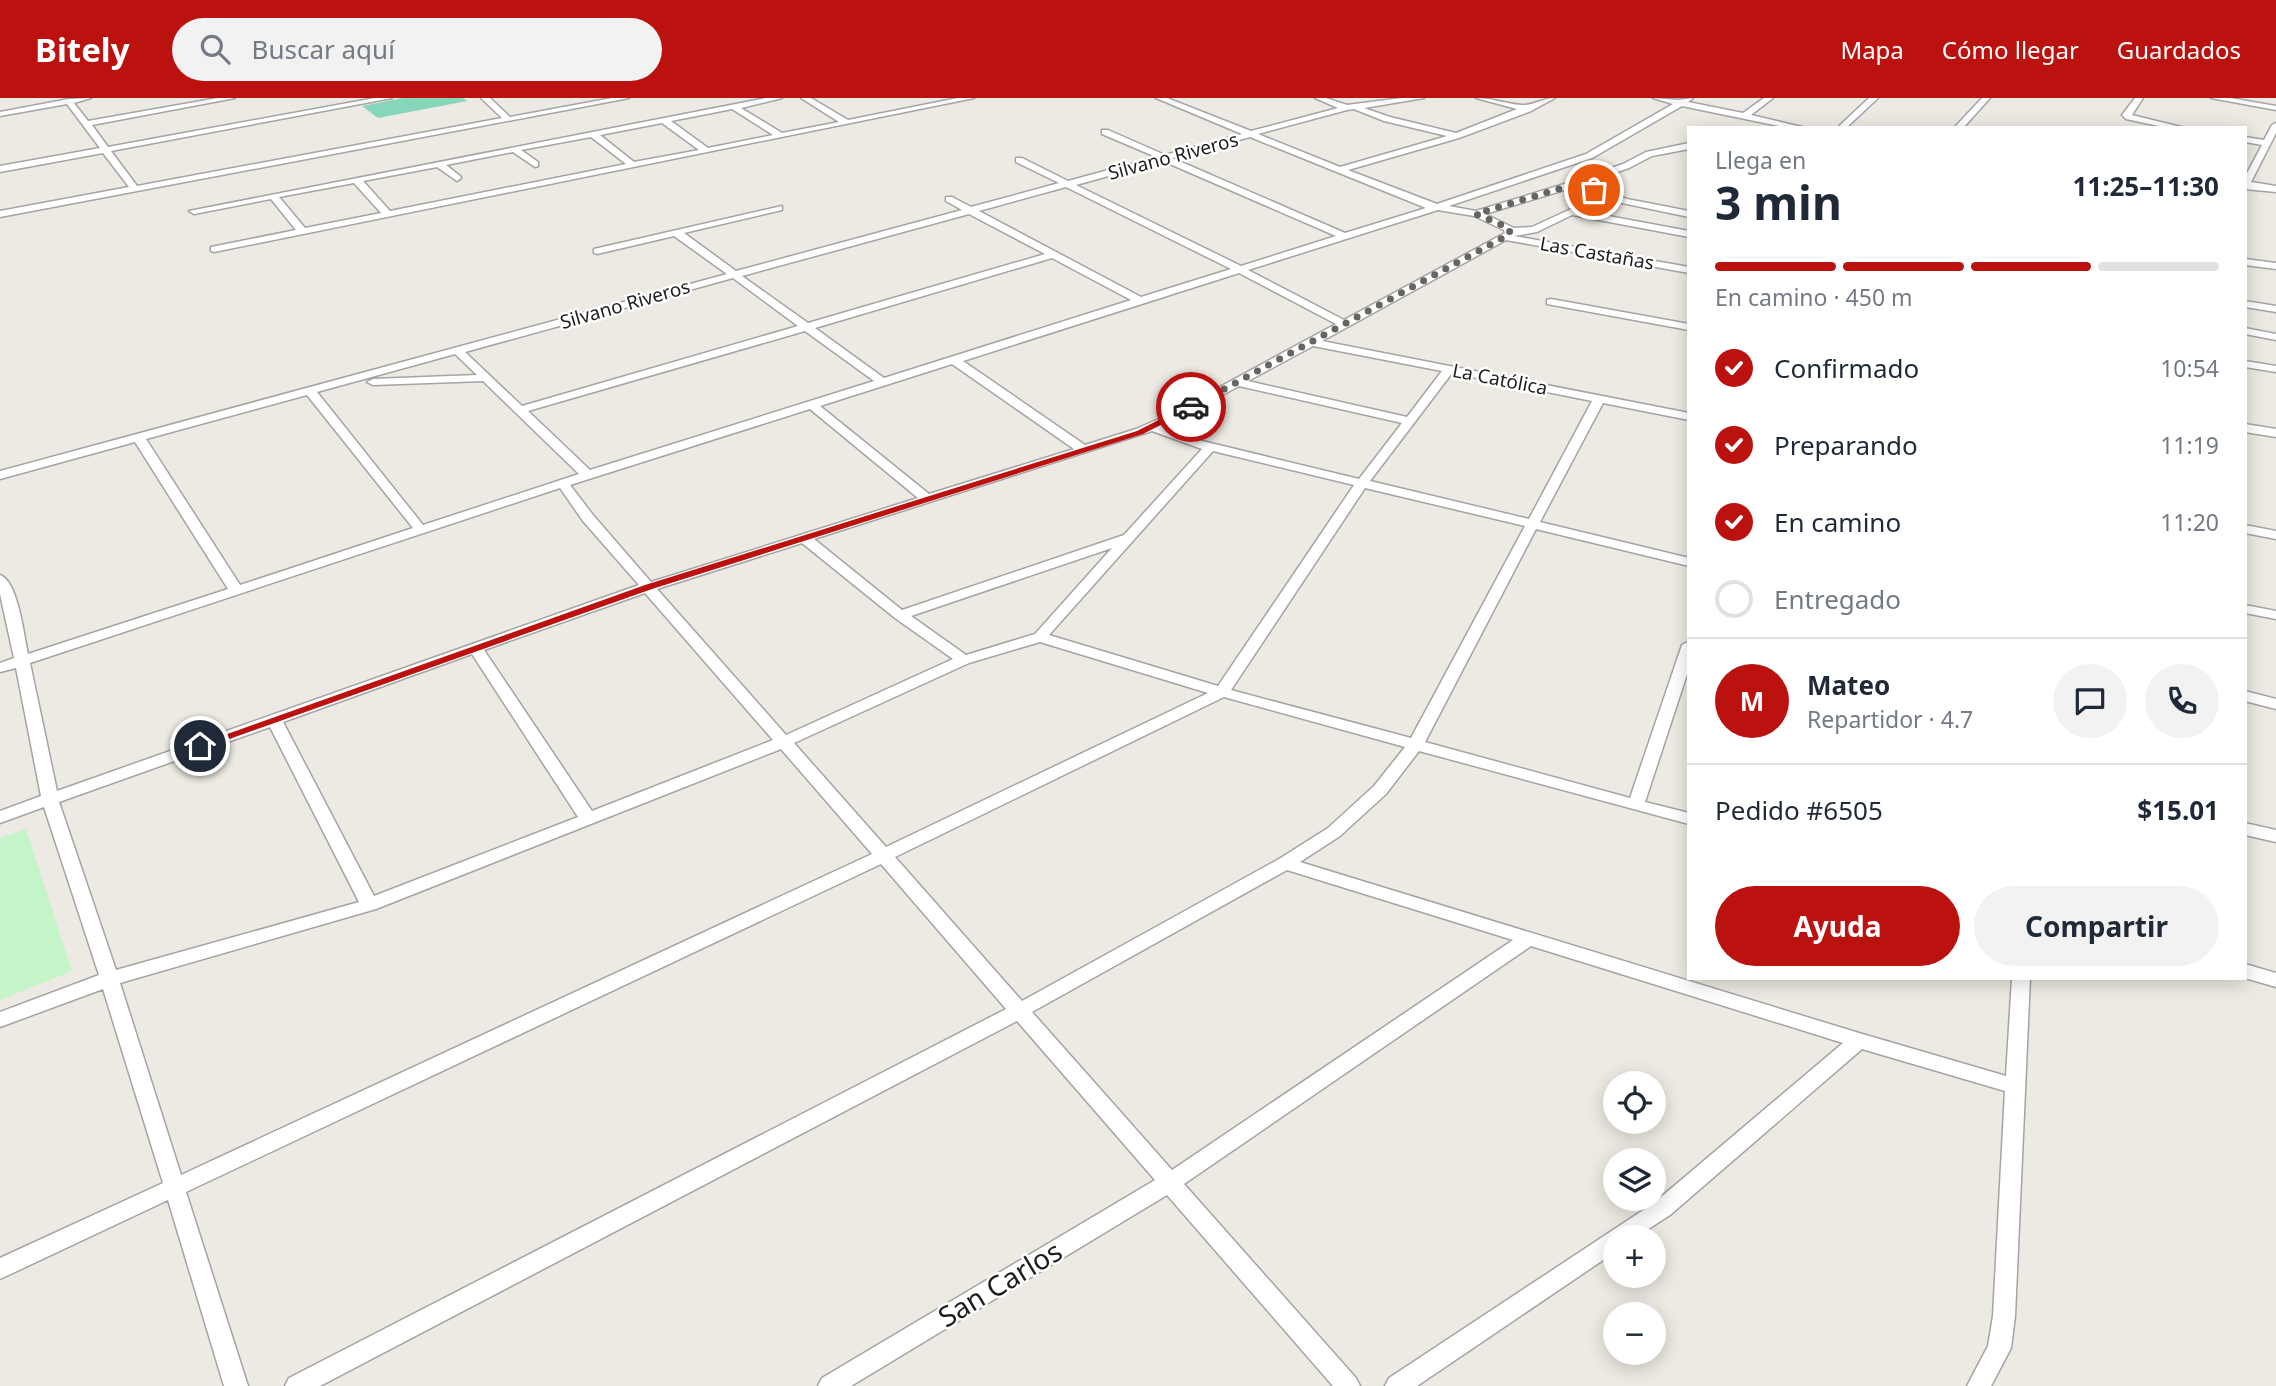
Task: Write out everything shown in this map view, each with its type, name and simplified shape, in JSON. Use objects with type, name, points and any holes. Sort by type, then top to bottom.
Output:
[{"type":"street","points":[[0,114],[87,98]]},
{"type":"street","points":[[86,124],[231,98]]},
{"type":"street","points":[[0,169],[388,98]]},
{"type":"street","points":[[485,98],[508,120]]},
{"type":"street","points":[[0,214],[625,98]]},
{"type":"street","points":[[194,211],[778,98]]},
{"type":"street","points":[[805,98],[846,122]]},
{"type":"street","points":[[214,248],[970,98]]},
{"type":"street","points":[[1160,98],[1438,207],[1476,214],[1575,184],[1626,166],[1648,154],[1687,146]]},
{"type":"street","points":[[1319,98],[1456,136]]},
{"type":"street","name":"Silvano Riveros","points":[[0,475],[1350,107],[1420,98]]},
{"type":"street","points":[[1480,98],[1528,109]]},
{"type":"street","points":[[1339,170],[1456,136],[1551,98]]},
{"type":"street","points":[[1657,98],[1686,101],[1792,126]]},
{"type":"street","points":[[1744,116],[1769,98]]},
{"type":"street","points":[[1843,126],[1874,98]]},
{"type":"street","points":[[1960,126],[1986,98]]},
{"type":"street","points":[[2139,98],[2126,115],[2172,126]]},
{"type":"street","points":[[2215,98],[2276,108]]},
{"type":"street","points":[[69,101],[135,188]]},
{"type":"street","points":[[0,668],[881,381],[1438,207],[1601,151],[1686,101]]},
{"type":"street","points":[[902,104],[913,109]]},
{"type":"street","points":[[734,107],[779,135]]},
{"type":"street","points":[[665,121],[705,150]]},
{"type":"street","points":[[1754,126],[1768,121]]},
{"type":"street","points":[[2247,183],[2276,125]]},
{"type":"street","points":[[1105,132],[1343,236]]},
{"type":"street","points":[[593,134],[632,165]]},
{"type":"street","points":[[2247,140],[2276,153]]},
{"type":"street","points":[[514,149],[535,164]]},
{"type":"street","points":[[1019,160],[1239,269],[1343,324]]},
{"type":"street","points":[[439,164],[457,178]]},
{"type":"street","points":[[1539,173],[1625,201],[1687,214]]},
{"type":"street","points":[[357,180],[387,214]]},
{"type":"street","points":[[2247,185],[2276,190]]},
{"type":"street","points":[[273,196],[302,231]]},
{"type":"street","points":[[949,199],[1138,300]]},
{"type":"street","points":[[597,251],[779,208]]},
{"type":"street","points":[[0,817],[648,587],[1152,427],[1508,234],[1534,230],[1566,212],[1687,234]]},
{"type":"street","name":"Las Castañas","points":[[1476,214],[1509,228],[1508,234],[1687,270]]},
{"type":"street","points":[[677,233],[881,381]]},
{"type":"street","points":[[520,410],[1053,255]]},
{"type":"street","points":[[2247,261],[2276,266]]},
{"type":"street","points":[[1551,302],[1687,327]]},
{"type":"street","points":[[2247,304],[2276,309]]},
{"type":"street","points":[[2247,331],[2276,337]]},
{"type":"street","name":"La Católica","points":[[1312,342],[1687,417]]},
{"type":"street","points":[[458,351],[588,475]]},
{"type":"street","points":[[953,359],[1084,450]]},
{"type":"street","points":[[2247,364],[2276,369]]},
{"type":"street","points":[[0,1269],[883,856],[1222,692],[1362,483],[1449,369]]},
{"type":"street","points":[[327,387],[386,381],[486,378]]},
{"type":"street","points":[[1237,382],[1410,421]]},
{"type":"street","points":[[310,392],[420,529]]},
{"type":"street","points":[[297,1386],[1021,1010],[1284,863],[1334,832],[1380,790],[1416,744],[1599,399]]},
{"type":"street","points":[[812,405],[927,499]]},
{"type":"street","points":[[1152,427],[1171,436],[1210,447],[1687,562]]},
{"type":"street","points":[[2247,428],[2276,433]]},
{"type":"street","points":[[139,438],[236,590]]},
{"type":"street","points":[[0,1020],[109,979],[370,905],[784,742],[964,660],[1040,637],[1210,447]]},
{"type":"street","points":[[562,484],[648,587],[1348,1386]]},
{"type":"street","points":[[2247,529],[2276,535]]},
{"type":"street","points":[[900,615],[1131,537]]},
{"type":"street","points":[[804,538],[900,615],[964,660]]},
{"type":"street","points":[[0,579],[10,601],[50,799],[236,1386]]},
{"type":"street","points":[[2247,609],[2276,615]]},
{"type":"street","points":[[1040,637],[1222,692],[1687,818]]},
{"type":"street","points":[[475,647],[589,820]]},
{"type":"street","points":[[1636,805],[1687,651]]},
{"type":"street","points":[[2247,697],[2276,704]]},
{"type":"street","points":[[274,719],[370,905]]},
{"type":"street","points":[[2247,829],[2276,836]]},
{"type":"street","points":[[1284,863],[1859,1041],[2015,1086]]},
{"type":"street","name":"San Carlos","points":[[830,1386],[1170,1182],[1528,939]]},
{"type":"street","points":[[2247,972],[2276,980]]},
{"type":"street","points":[[1979,1386],[1999,1348],[2004,1316],[2021,980]]},
{"type":"street","points":[[1638,1225],[1661,1209],[1859,1041]]},
{"type":"street","points":[[1397,1386],[1603,1248]]},
{"type":"green space","points":[[403,98],[463,98],[467,101],[378,118],[362,106]]},
{"type":"green space","points":[[26,829],[72,971],[0,1000],[0,838]]},
{"type":"way so far","points":[[1191,407],[1510,234],[1509,228],[1476,214],[1575,184],[1594,190]]},
{"type":"route","points":[[200,746],[648,587],[1140,432],[1191,407]]}]
